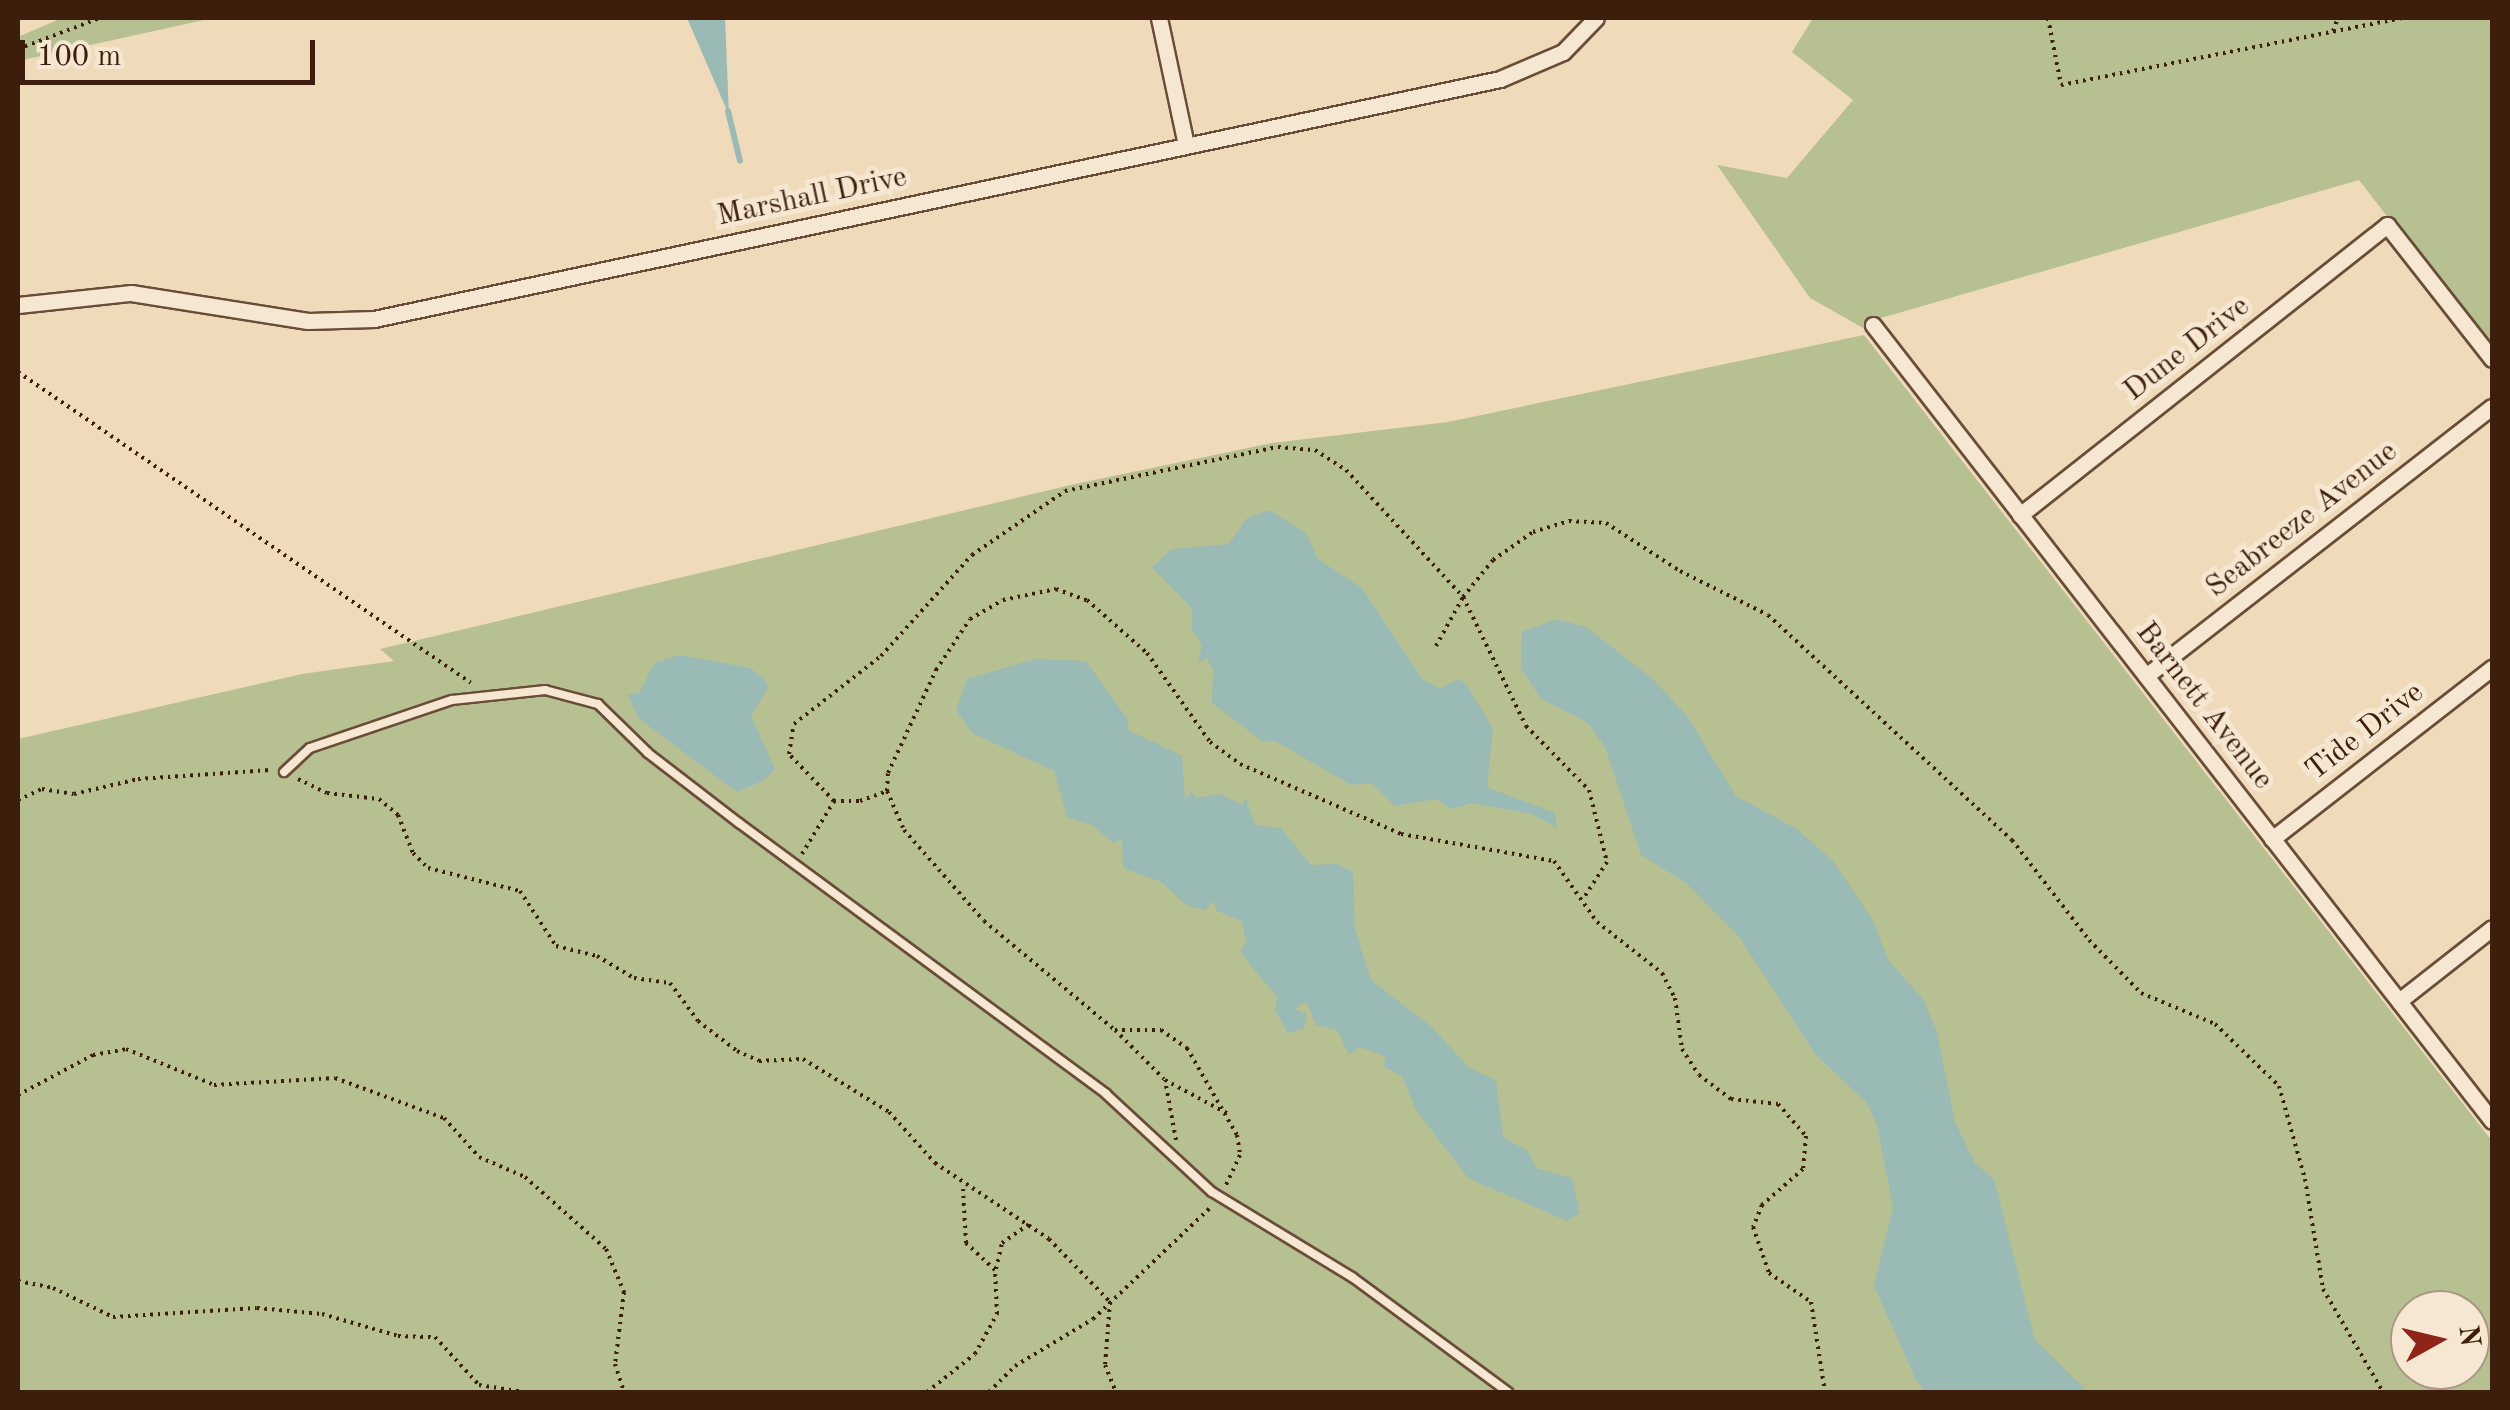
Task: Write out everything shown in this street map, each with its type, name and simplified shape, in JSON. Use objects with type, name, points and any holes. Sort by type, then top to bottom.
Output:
[{"type":"street","points":[[1159,18],[1186,145]]},
{"type":"street","name":"Marshall Drive","points":[[18,305],[131,293],[308,321],[363,321],[1518,74],[1563,52],[1596,18]]},
{"type":"street","name":"Dune Drive","points":[[2020,515],[2387,225],[2492,360]]},
{"type":"street","name":"Barnett Avenue","points":[[1873,325],[2492,1121]]},
{"type":"street","name":"Seabreeze Avenue","points":[[2146,676],[2492,406]]},
{"type":"street","name":"Tide Drive","points":[[2272,839],[2492,668]]},
{"type":"street","points":[[2399,1001],[2492,928]]},
{"type":"lane","points":[[284,772],[310,748],[452,700],[545,690],[598,704],[648,753],[1106,1094],[1212,1192],[1352,1277],[1508,1392]]},
{"type":"path","points":[[18,49],[100,18]]},
{"type":"path","points":[[2048,18],[2060,85],[2402,18]]},
{"type":"path","points":[[2333,31],[2338,18]]},
{"type":"path","points":[[18,372],[489,695]]},
{"type":"path","points":[[1582,899],[1598,886],[1607,862],[1593,798],[1526,726],[1463,597],[1346,470],[1315,450],[1278,447],[1075,487],[972,555],[881,656],[794,724],[789,754],[834,801],[860,801],[886,791],[888,773],[936,670],[970,619],[1003,600],[1062,590],[1087,600],[1148,653],[1210,742],[1229,758],[1401,834],[1543,856],[1567,873],[1582,899],[1597,922],[1668,982],[1680,1044],[1700,1075],[1730,1099],[1778,1104],[1806,1136],[1803,1169],[1762,1205],[1753,1227],[1769,1273],[1804,1292],[1814,1310],[1825,1392]]},
{"type":"path","points":[[1436,646],[1463,597],[1493,560],[1533,532],[1552,524],[1598,521],[1626,530],[1690,577],[1748,601],[1783,627],[1921,762],[2012,840],[2088,940],[2141,993],[2215,1024],[2279,1086],[2305,1180],[2323,1289],[2383,1392]]},
{"type":"path","points":[[18,800],[24,795],[74,794],[113,782],[178,780],[244,767],[284,772],[320,792],[378,799],[398,814],[413,852],[428,868],[520,891],[556,946],[596,956],[634,978],[664,980],[698,1021],[753,1060],[803,1059],[900,1119],[960,1184],[1029,1224],[1110,1302],[1105,1365],[1116,1392]]},
{"type":"path","points":[[18,789],[24,795]]},
{"type":"path","points":[[799,864],[805,842],[834,801]]},
{"type":"path","points":[[1115,1030],[1165,1080],[1230,1115]]},
{"type":"path","points":[[18,1095],[93,1055],[126,1049],[214,1085],[335,1078],[444,1118],[479,1157],[526,1177],[606,1249],[624,1292],[615,1364],[624,1392]]},
{"type":"path","points":[[1165,1080],[1182,1164]]},
{"type":"path","points":[[960,1184],[968,1203],[966,1243],[996,1270]]},
{"type":"path","points":[[927,1392],[985,1342],[996,1314],[996,1270],[1002,1243],[1029,1224]]},
{"type":"path","points":[[18,1281],[53,1288],[114,1318],[257,1308],[322,1314],[398,1336],[435,1337],[479,1385],[524,1392]]},
{"type":"path","points":[[1557,1392],[1583,1392]]},
{"type":"green space","points":[[62,18],[213,18],[18,61],[18,37]]},
{"type":"green space","points":[[1813,18],[2492,18],[2492,352],[2359,180],[1881,318],[1865,329],[1810,298],[1717,165],[1787,178],[1853,100],[1792,52]]},
{"type":"green space","points":[[1864,335],[2492,1141],[2492,1392],[18,1392],[18,739],[302,674],[394,661],[380,649],[1075,484],[1272,443],[1448,422]]},
{"type":"water","points":[[687,18],[725,18],[729,115]]},
{"type":"water","points":[[1269,510],[1306,533],[1318,559],[1362,588],[1423,680],[1440,688],[1459,679],[1467,685],[1493,729],[1487,787],[1555,813],[1557,828],[1532,814],[1473,803],[1451,809],[1437,799],[1395,806],[1371,783],[1351,785],[1275,741],[1262,741],[1212,703],[1213,670],[1207,658],[1198,662],[1202,645],[1192,629],[1192,609],[1152,567],[1171,549],[1229,544],[1247,518]]},
{"type":"water","points":[[1556,619],[1586,627],[1654,680],[1687,716],[1736,796],[1797,829],[1833,861],[1874,922],[1888,960],[1923,999],[1937,1032],[1955,1122],[1975,1163],[1994,1179],[2035,1340],[2088,1392],[1926,1392],[1917,1382],[1874,1286],[1893,1207],[1877,1125],[1866,1102],[1815,1054],[1740,938],[1686,883],[1641,855],[1605,747],[1588,723],[1540,698],[1521,668],[1522,632]]},
{"type":"water","points":[[680,655],[750,668],[764,679],[768,688],[751,716],[775,769],[764,780],[737,792],[638,718],[628,695],[640,692],[654,663]]},
{"type":"water","points":[[1035,659],[1086,661],[1128,720],[1128,730],[1182,756],[1185,801],[1192,791],[1196,798],[1220,794],[1243,805],[1245,796],[1255,825],[1281,828],[1311,865],[1337,864],[1353,872],[1355,929],[1371,980],[1432,1027],[1469,1068],[1496,1080],[1503,1137],[1528,1151],[1536,1168],[1572,1178],[1580,1213],[1567,1221],[1468,1178],[1416,1110],[1402,1076],[1384,1067],[1385,1056],[1359,1047],[1349,1055],[1337,1030],[1316,1025],[1306,1001],[1295,1009],[1307,1014],[1304,1029],[1288,1033],[1275,1010],[1277,997],[1240,952],[1246,942],[1242,921],[1217,911],[1214,901],[1205,910],[1186,905],[1161,882],[1123,868],[1122,839],[1113,843],[1092,825],[1067,817],[1054,771],[972,733],[956,710],[967,679]]},
{"type":"waterway","points":[[728,111],[740,161]]}]
